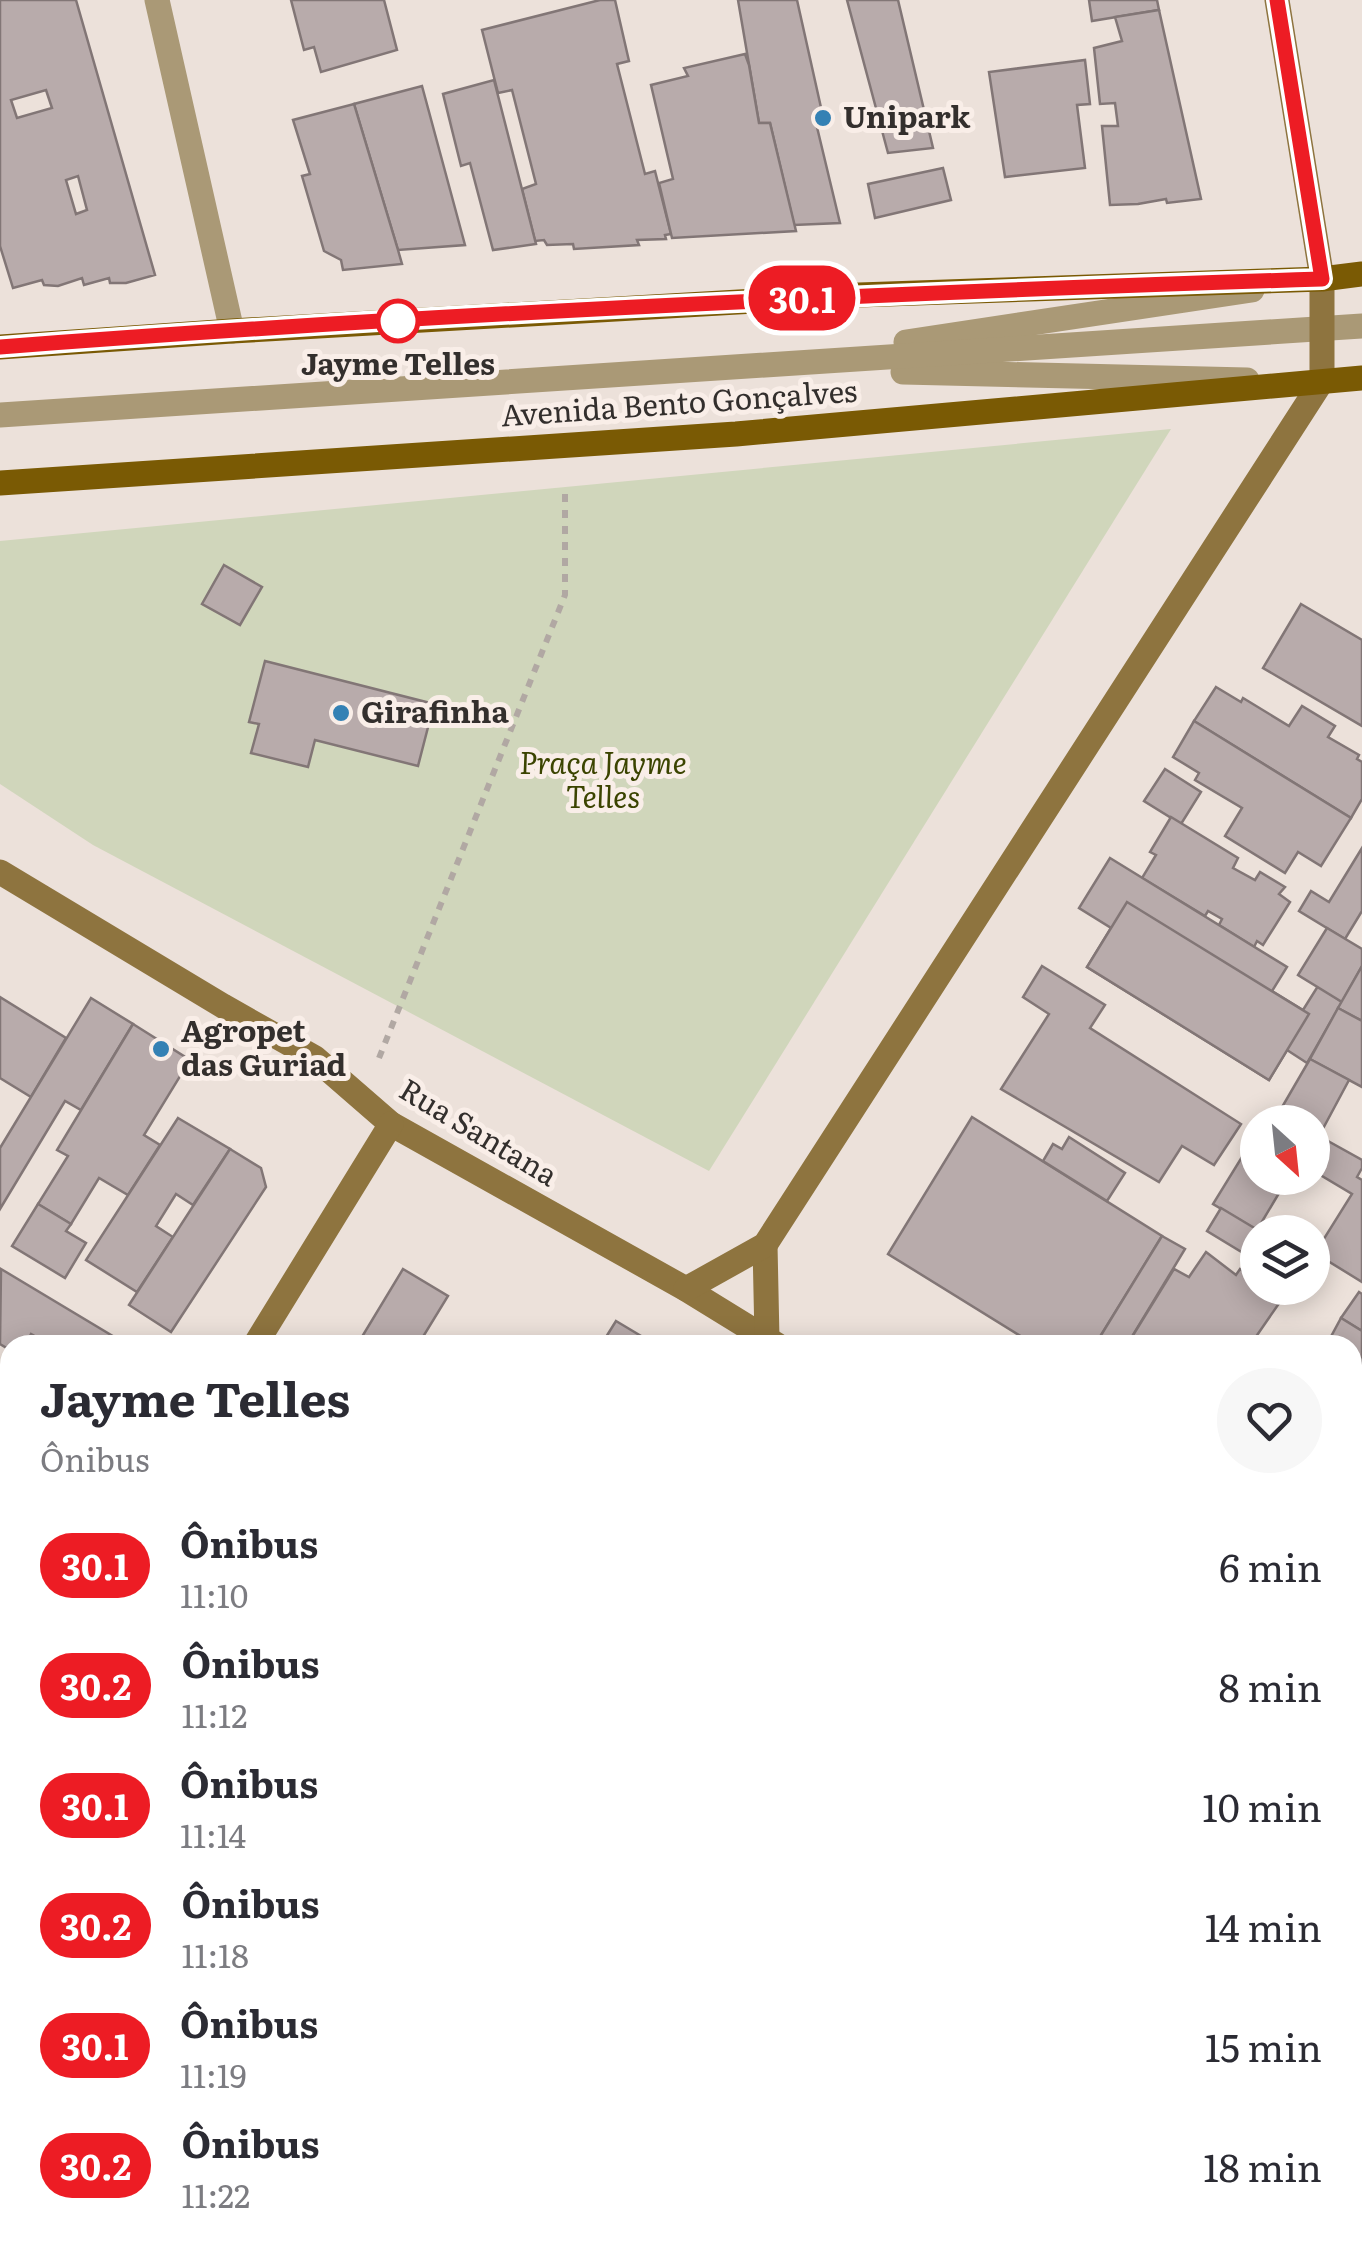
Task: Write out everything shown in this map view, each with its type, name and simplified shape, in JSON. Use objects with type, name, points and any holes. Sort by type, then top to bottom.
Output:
[{"type":"main road","points":[[0,347],[859,295],[1322,279],[1362,274]]},
{"type":"main road","name":"Avenida Bento Gonçalves","points":[[0,483],[736,434],[1362,378]]},
{"type":"street","points":[[157,0],[232,330]]},
{"type":"street","points":[[686,1289],[765,1245],[1322,381],[1322,279],[1277,0]]},
{"type":"street","points":[[732,368],[1322,279]]},
{"type":"street","points":[[0,415],[1362,326]]},
{"type":"street","points":[[732,368],[1322,381]]},
{"type":"street","name":"Rua Santana","points":[[0,872],[315,1058],[391,1124],[761,1335]]},
{"type":"street","points":[[261,1335],[391,1124]]},
{"type":"street","points":[[765,1245],[771,1335]]},
{"type":"path","points":[[362,1099],[565,595],[566,446]]},
{"type":"green space","name":"Praça Jayme Telles","points":[[1171,429],[709,1171],[93,845],[0,784],[0,541]]},
{"type":"building","points":[[0,0],[76,0],[155,275],[126,283],[110,283],[109,278],[84,285],[82,278],[58,286],[44,285],[42,280],[13,288],[0,246]],"holes":[[[46,90],[52,108],[17,118],[11,100]],[[78,176],[87,210],[76,214],[66,180]]]},
{"type":"building","points":[[291,0],[384,0],[397,50],[321,72],[314,47],[304,50]]},
{"type":"building","points":[[600,0],[615,0],[629,61],[617,64],[645,174],[655,171],[671,234],[665,235],[666,239],[637,240],[639,245],[574,249],[573,244],[547,245],[544,240],[535,241],[522,189],[536,184],[512,90],[498,93],[482,30]]},
{"type":"building","points":[[738,0],[797,0],[824,121],[816,123],[840,223],[794,225],[770,123],[759,123]]},
{"type":"building","points":[[847,0],[898,0],[933,148],[888,153]]},
{"type":"building","points":[[1089,0],[1157,0],[1159,10],[1092,21]]},
{"type":"building","points":[[1159,10],[1201,199],[1110,205],[1102,126],[1118,126],[1115,103],[1100,104],[1094,48],[1122,41],[1115,17]]},
{"type":"building","points":[[745,54],[759,123],[770,123],[796,231],[672,238],[659,183],[673,179],[651,85],[688,76],[684,68]]},
{"type":"building","points":[[1085,60],[1090,104],[1077,105],[1085,168],[1005,177],[989,72]]},
{"type":"building","points":[[494,80],[536,244],[493,250],[470,163],[461,166],[443,94]]},
{"type":"building","points":[[422,86],[465,245],[398,250],[354,104]]},
{"type":"building","points":[[354,104],[402,264],[343,270],[341,260],[324,251],[302,176],[310,174],[293,120]]},
{"type":"building","points":[[943,168],[951,200],[875,218],[868,184]]},
{"type":"building","points":[[224,565],[262,587],[240,625],[202,604]]},
{"type":"building","points":[[1301,604],[1362,640],[1362,726],[1263,668]]},
{"type":"building","name":"Girafinha","points":[[265,661],[434,704],[418,766],[315,740],[308,767],[251,753],[259,724],[249,722]]},
{"type":"building","points":[[1216,687],[1241,702],[1243,698],[1289,726],[1302,706],[1335,726],[1328,737],[1359,755],[1357,759],[1362,762],[1362,799],[1351,818],[1194,721]]},
{"type":"building","points":[[1194,721],[1351,818],[1321,866],[1298,852],[1285,873],[1225,836],[1242,808],[1195,780],[1199,773],[1173,757]]},
{"type":"building","points":[[1165,769],[1201,792],[1181,824],[1144,801]]},
{"type":"building","points":[[1171,817],[1238,858],[1233,868],[1255,880],[1260,872],[1285,887],[1279,894],[1290,902],[1263,945],[1257,941],[1254,947],[1219,925],[1222,919],[1208,911],[1205,916],[1142,878],[1156,855],[1150,852]]},
{"type":"building","points":[[1362,848],[1362,911],[1345,939],[1299,911],[1311,891],[1329,902]]},
{"type":"building","points":[[1110,858],[1287,967],[1272,991],[1303,1010],[1318,986],[1342,1002],[1307,1063],[1287,1050],[1269,1080],[1087,967],[1111,928],[1079,908]]},
{"type":"building","points":[[1127,902],[1309,1014],[1269,1080],[1087,967]]},
{"type":"building","points":[[1327,928],[1362,949],[1362,966],[1342,1002],[1298,975]]},
{"type":"building","points":[[1042,966],[1105,1005],[1090,1028],[1240,1123],[1214,1165],[1182,1146],[1159,1182],[1001,1089],[1049,1014],[1023,997]]},
{"type":"building","points":[[1362,966],[1362,1021],[1338,1008]]},
{"type":"building","points":[[0,997],[66,1038],[31,1097],[0,1078]]},
{"type":"building","points":[[91,998],[133,1024],[81,1110],[65,1101],[0,1209],[0,1148]]},
{"type":"building","points":[[1338,1008],[1362,1021],[1362,1087],[1310,1059]]},
{"type":"building","points":[[133,1024],[190,1060],[144,1135],[160,1145],[128,1195],[99,1178],[71,1224],[38,1204],[68,1156],[57,1150]]},
{"type":"building","points":[[1310,1059],[1349,1080],[1330,1115],[1330,1105],[1283,1105]]},
{"type":"building","points":[[972,1117],[1162,1236],[1101,1335],[1019,1335],[888,1254]]},
{"type":"building","points":[[178,1118],[230,1149],[193,1205],[176,1194],[156,1226],[173,1237],[137,1292],[86,1260]]},
{"type":"building","points":[[1069,1137],[1125,1173],[1107,1201],[1043,1161],[1053,1144],[1062,1149]]},
{"type":"building","points":[[1330,1142],[1362,1160],[1357,1177],[1362,1180],[1362,1282],[1330,1262],[1330,1229],[1352,1194],[1330,1181]]},
{"type":"building","points":[[230,1149],[261,1168],[266,1187],[171,1332],[129,1305]]},
{"type":"building","points":[[1240,1160],[1240,1195],[1278,1195],[1266,1215],[1240,1215],[1240,1220],[1213,1204]]},
{"type":"building","points":[[38,1204],[71,1224],[66,1231],[86,1243],[65,1278],[12,1246]]},
{"type":"building","points":[[1221,1208],[1240,1219],[1240,1251],[1207,1231]]},
{"type":"building","points":[[1162,1236],[1185,1249],[1133,1335],[1101,1335]]},
{"type":"building","points":[[1206,1252],[1236,1275],[1240,1269],[1240,1305],[1278,1305],[1257,1335],[1133,1335],[1174,1269],[1189,1277]]},
{"type":"building","points":[[1,1269],[111,1335],[31,1334],[0,1335]]},
{"type":"building","points":[[403,1269],[448,1296],[424,1335],[363,1335]]},
{"type":"building","points":[[1359,1292],[1362,1294],[1362,1331],[1341,1318]]},
{"type":"building","points":[[1341,1318],[1362,1331],[1362,1335],[1332,1335]]},
{"type":"building","points":[[616,1321],[639,1335],[607,1335]]},
{"type":"bus line","name":"30.1","points":[[0,347],[859,295],[1322,279],[1277,0]]},
{"type":"place","name":"Unipark","points":[[823,118]]},
{"type":"place","name":"Jayme Telles","points":[[398,321]]},
{"type":"place","name":"Girafinha","points":[[341,713]]},
{"type":"place","name":"Agropet das Guriad","points":[[161,1049]]}]
